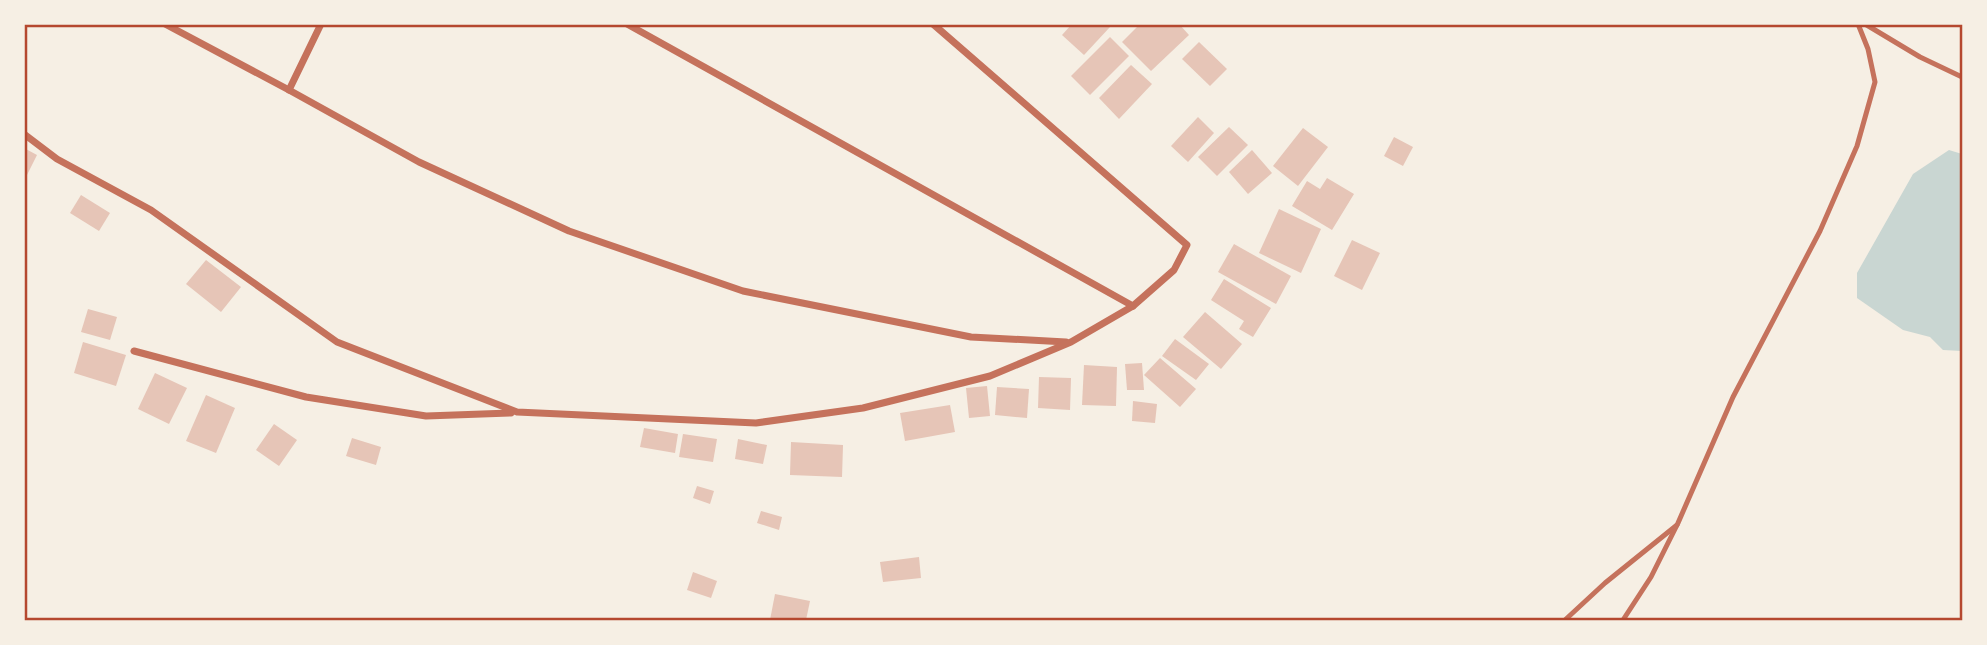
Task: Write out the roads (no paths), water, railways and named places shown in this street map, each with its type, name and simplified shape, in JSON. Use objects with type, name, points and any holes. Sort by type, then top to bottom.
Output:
[{"type":"street","points":[[165,24],[419,162],[569,231],[743,291],[971,337],[1071,342]]},
{"type":"street","points":[[289,90],[321,24]]},
{"type":"street","points":[[626,24],[1133,306]]},
{"type":"street","points":[[134,351],[306,397],[425,416],[517,412],[756,423],[863,408],[990,376],[1071,342],[1133,306],[1174,270],[1187,245],[933,24]]},
{"type":"street","points":[[24,134],[57,159],[151,210],[337,342],[517,412]]},
{"type":"lane","points":[[1623,621],[1651,577],[1678,523],[1733,397],[1820,231],[1857,146],[1875,82],[1868,49],[1858,24]]},
{"type":"lane","points":[[1865,24],[1920,57],[1962,77]]},
{"type":"lane","points":[[1565,621],[1605,583],[1678,523]]}]
